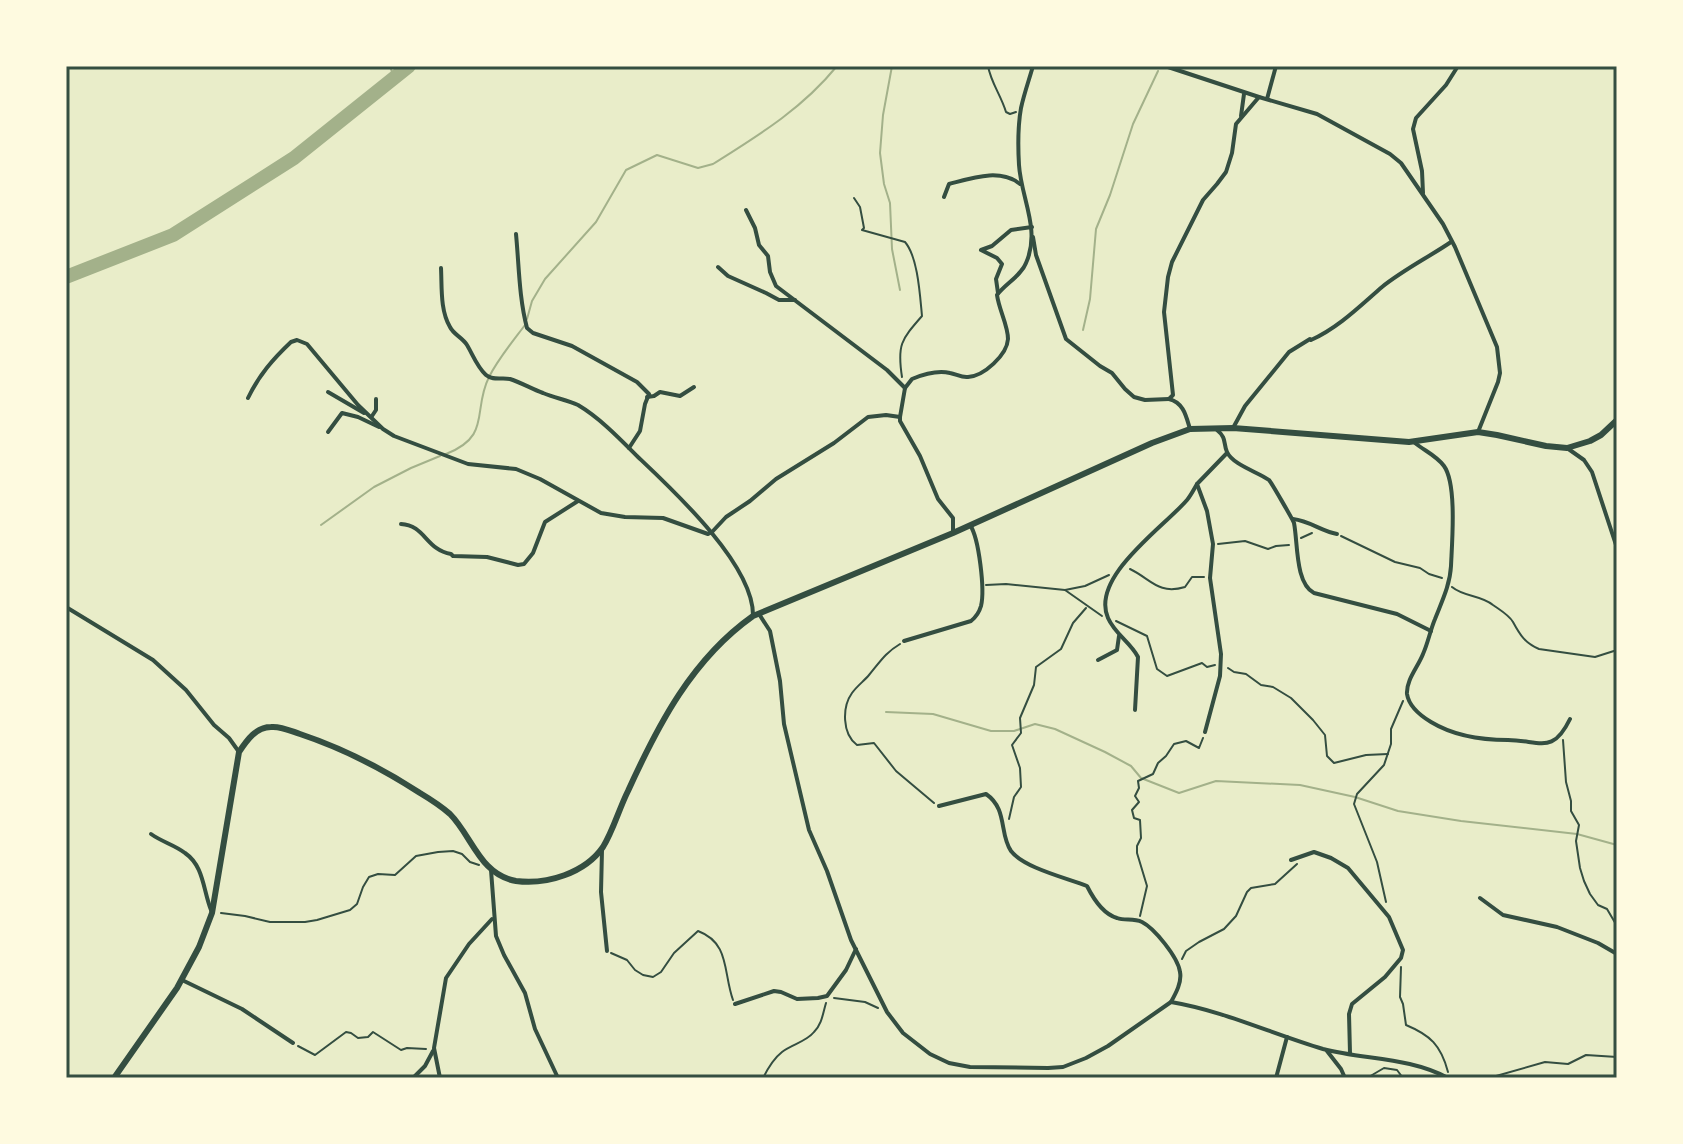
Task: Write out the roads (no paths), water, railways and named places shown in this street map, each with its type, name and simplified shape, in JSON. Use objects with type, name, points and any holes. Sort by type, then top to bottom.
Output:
[{"type":"street","points":[[998,293],[1026,265],[1030,250],[1032,227],[1019,158],[1021,110],[1033,66]]},
{"type":"street","points":[[1165,66],[1317,114],[1401,163],[1443,224],[1492,331],[1499,358],[1498,382],[1478,432]]},
{"type":"street","points":[[1267,99],[1276,66]]},
{"type":"street","points":[[1423,195],[1414,123],[1458,66]]},
{"type":"street","points":[[1240,119],[1245,93]]},
{"type":"street","points":[[1169,399],[1173,395],[1164,312],[1168,277],[1178,248],[1199,206],[1226,172],[1235,127],[1259,97]]},
{"type":"street","points":[[944,197],[949,184],[979,176],[1010,178],[1022,186]]},
{"type":"street","points":[[746,210],[759,245],[768,256],[776,286],[907,385]]},
{"type":"street","points":[[953,533],[953,518],[938,499],[920,456],[903,428],[900,417],[907,385],[912,379],[942,372],[969,378],[998,360],[1008,338],[996,279],[1002,264],[981,250],[992,246],[1011,230],[1032,227]]},
{"type":"street","points":[[516,234],[520,289],[527,328],[533,333],[572,346],[625,374],[649,394],[640,431],[629,448]]},
{"type":"street","points":[[1032,234],[1036,255],[1066,339],[1112,373],[1134,397],[1176,401],[1185,412],[1190,429]]},
{"type":"street","points":[[1233,428],[1245,406],[1289,352],[1343,320],[1384,286],[1451,242]]},
{"type":"street","points":[[718,267],[728,276],[779,300],[795,300]]},
{"type":"street","points":[[441,268],[443,303],[450,328],[464,341],[486,374],[491,378],[520,383],[577,405],[591,414],[672,488],[712,532],[749,590],[756,615],[770,631],[780,681],[784,724],[809,830],[856,949],[887,1012],[903,1033],[930,1054],[949,1063],[970,1067],[1063,1067],[1108,1046],[1171,1002],[1180,972],[1171,953],[1149,927],[1139,921],[1113,916],[1096,902],[1087,886],[1057,876],[1015,855],[1007,844],[1004,824],[995,803],[986,794],[939,806]]},
{"type":"street","points":[[248,398],[264,370],[291,342],[297,340],[307,344],[358,405],[394,436],[457,461],[516,469],[601,513],[663,518],[705,533],[712,532],[726,517],[791,469],[868,417],[900,417]]},
{"type":"street","points":[[647,397],[660,392],[680,396],[694,387]]},
{"type":"street","points":[[328,392],[371,417]]},
{"type":"street","points":[[371,417],[376,410],[376,399]]},
{"type":"street","points":[[328,432],[342,413],[382,427]]},
{"type":"street","points":[[1409,442],[1478,432],[1567,448],[1601,435],[1617,420]]},
{"type":"street","points":[[114,1078],[182,980],[199,947],[212,913],[239,752],[256,731],[271,727],[312,738],[402,780],[443,808],[458,823],[491,870],[500,876],[515,881],[549,879],[575,871],[602,847],[674,701],[700,664],[718,644],[756,615],[1190,429],[1233,428],[1415,442],[1433,455],[1449,474],[1452,489],[1451,566],[1449,583],[1407,693],[1414,708],[1422,717],[1462,736],[1541,743],[1555,741],[1570,719]]},
{"type":"street","points":[[1215,429],[1222,434],[1227,453],[1272,483],[1280,502],[1293,519],[1303,580],[1309,590],[1397,614],[1431,631]]},
{"type":"street","points":[[1567,448],[1584,460],[1592,472],[1617,548]]},
{"type":"street","points":[[1135,710],[1138,657],[1108,619],[1105,598],[1118,571],[1227,453]]},
{"type":"street","points":[[1197,484],[1207,511],[1213,544],[1210,578],[1221,664],[1205,732]]},
{"type":"street","points":[[401,524],[413,525],[438,550],[453,556],[487,557],[523,565],[533,553],[545,522],[578,501]]},
{"type":"street","points":[[1293,519],[1337,534]]},
{"type":"street","points":[[904,641],[936,633],[973,619],[978,614],[981,585],[975,533],[970,525]]},
{"type":"street","points":[[66,607],[153,660],[186,690],[239,752]]},
{"type":"street","points":[[1098,660],[1117,650],[1119,636]]},
{"type":"street","points":[[151,834],[186,853],[199,866],[212,913]]},
{"type":"street","points":[[602,847],[601,892],[607,951]]},
{"type":"street","points":[[1291,860],[1318,852],[1348,868],[1389,917],[1403,950],[1401,958],[1385,977],[1352,1004],[1349,1014],[1350,1053]]},
{"type":"street","points":[[491,870],[498,945],[522,985],[535,1029],[558,1078]]},
{"type":"street","points":[[1480,898],[1503,915],[1557,927],[1617,954]]},
{"type":"street","points":[[413,1078],[425,1066],[434,1048],[446,978],[469,944],[493,917]]},
{"type":"street","points":[[735,1004],[774,991],[797,999],[827,996],[846,970],[856,949]]},
{"type":"street","points":[[182,980],[242,1009],[293,1043]]},
{"type":"street","points":[[1171,1002],[1207,1009],[1325,1049],[1419,1066],[1448,1078]]},
{"type":"street","points":[[1276,1078],[1287,1037]]},
{"type":"street","points":[[434,1048],[440,1078]]},
{"type":"street","points":[[1325,1049],[1345,1078]]},
{"type":"waterway","points":[[390,66],[394,78]]},
{"type":"waterway","points":[[66,277],[173,235],[294,158],[409,66]]},
{"type":"waterway","points":[[527,319],[532,301],[545,279],[596,222],[626,170],[657,155],[698,168],[713,164],[795,108],[837,66]]},
{"type":"waterway","points":[[892,66],[880,153],[890,203],[892,249],[900,290]]},
{"type":"waterway","points":[[1083,330],[1090,299],[1096,229],[1133,124],[1158,71]]},
{"type":"waterway","points":[[446,454],[460,447],[475,431],[489,377],[525,325]]},
{"type":"waterway","points":[[321,525],[374,487],[440,456]]},
{"type":"waterway","points":[[886,712],[933,714],[991,731],[1014,731],[1035,724],[1055,729],[1131,766],[1141,778],[1179,793],[1216,781],[1300,785],[1355,797],[1398,811],[1577,834],[1617,845]]}]
